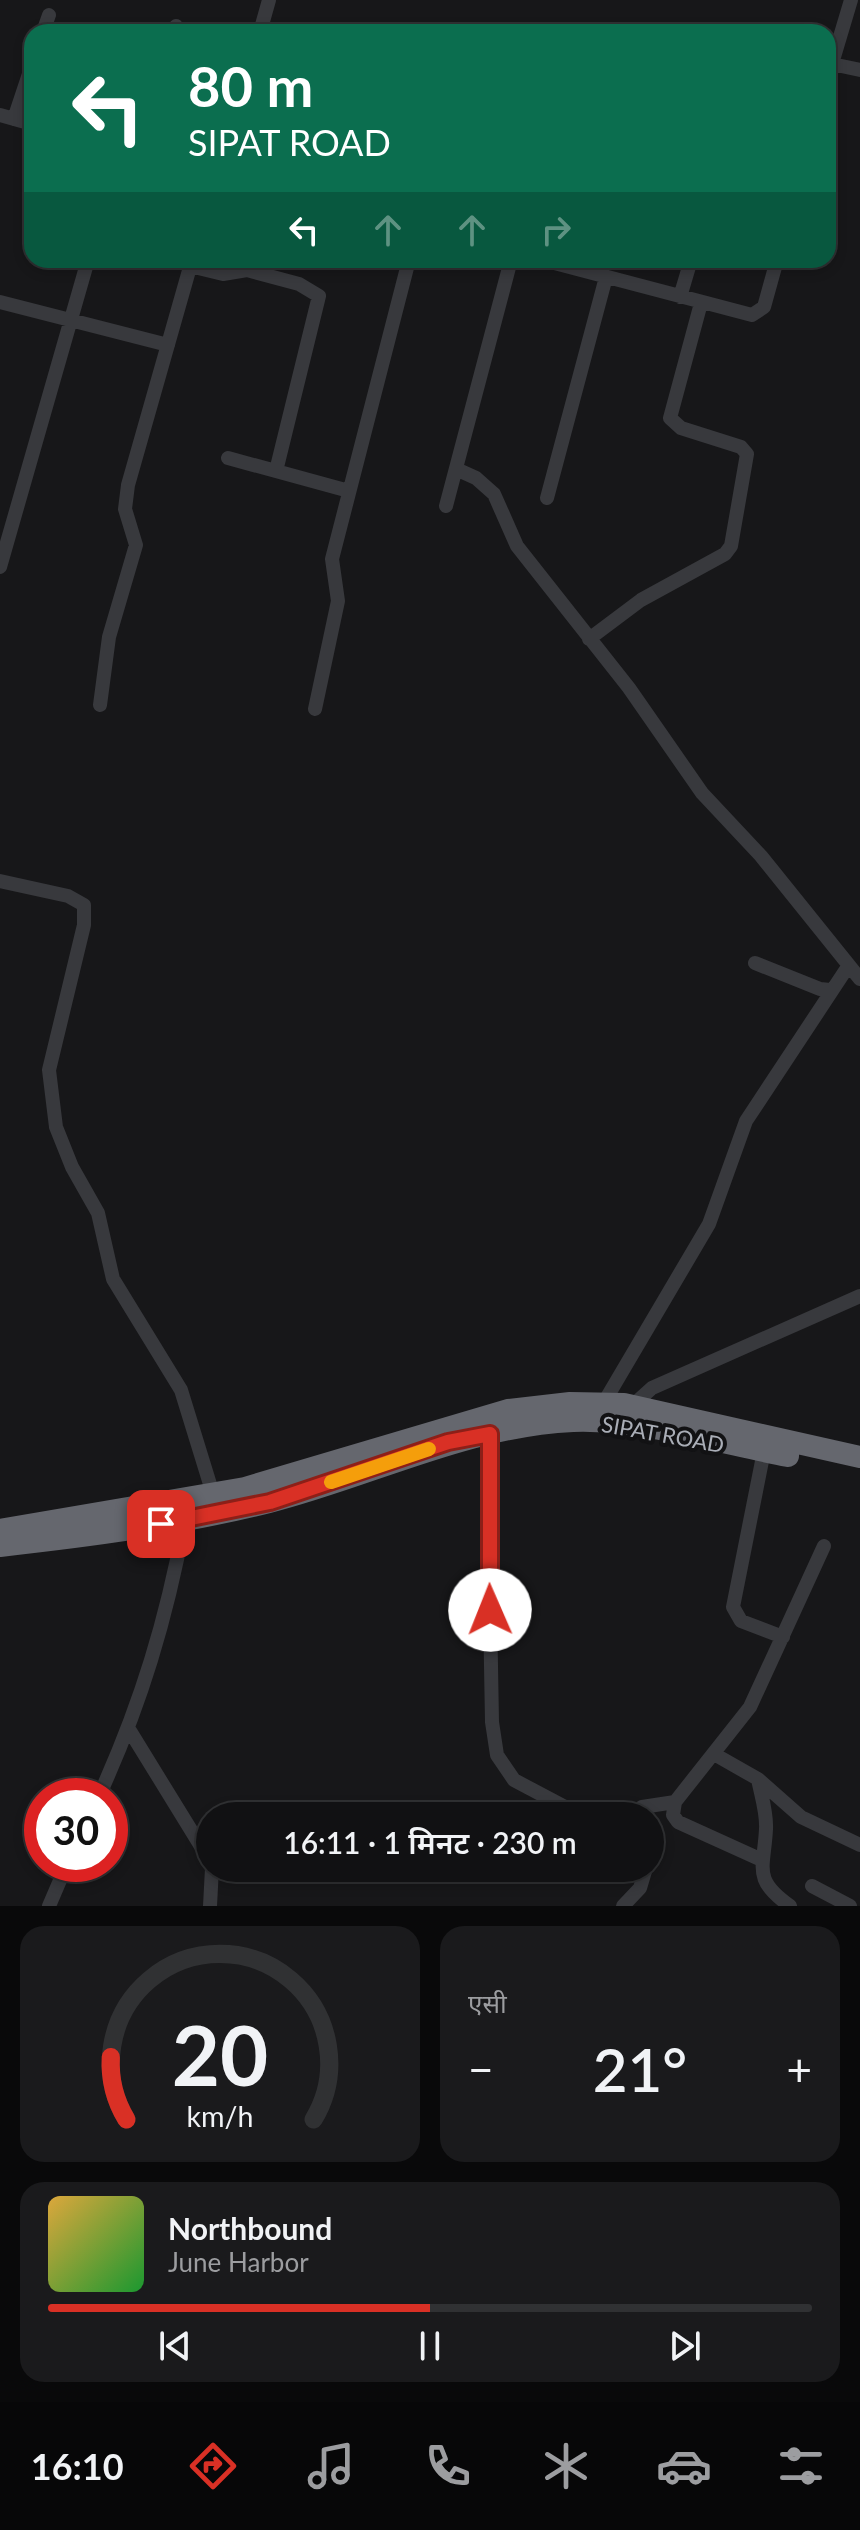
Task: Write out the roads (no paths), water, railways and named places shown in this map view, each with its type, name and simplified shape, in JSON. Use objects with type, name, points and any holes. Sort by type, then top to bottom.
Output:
[{"type":"highway","points":[[0,1530],[245,1488],[508,1410],[570,1403],[632,1406],[860,1457]]},
{"type":"highway","name":"SIPAT ROAD","points":[[0,1546],[137,1530],[270,1502],[448,1442],[573,1421],[609,1422],[860,1470]]},
{"type":"street","points":[[262,24],[269,0]]},
{"type":"street","points":[[836,50],[851,0]]},
{"type":"street","points":[[46,24],[49,15]]},
{"type":"street","points":[[836,70],[860,70]]},
{"type":"street","points":[[7,117],[24,82]]},
{"type":"street","points":[[0,567],[86,268]]},
{"type":"street","points":[[100,705],[109,637],[136,545],[125,509],[128,485],[190,268]]},
{"type":"street","points":[[206,268],[223,274],[253,271],[299,284],[319,296],[276,471]]},
{"type":"street","points":[[315,709],[338,601],[332,559],[407,268]]},
{"type":"street","points":[[446,506],[509,268]]},
{"type":"street","points":[[573,268],[745,315],[760,313],[774,268]]},
{"type":"street","points":[[680,297],[689,268]]},
{"type":"street","points":[[547,498],[606,277]]},
{"type":"street","points":[[0,302],[168,345]]},
{"type":"street","points":[[589,639],[641,600],[725,554],[731,546],[747,454],[741,447],[675,425],[670,418],[701,303]]},
{"type":"street","points":[[228,458],[349,491]]},
{"type":"street","points":[[456,469],[476,478],[494,494],[512,538],[629,688],[702,793],[761,856],[860,979]]},
{"type":"street","points":[[0,881],[68,896],[84,905],[84,925],[49,1070],[56,1127],[72,1167],[98,1213],[113,1279],[181,1390],[213,1494]]},
{"type":"street","points":[[755,963],[820,989],[830,990]]},
{"type":"street","points":[[603,1404],[709,1224],[746,1121],[849,965]]},
{"type":"street","points":[[632,1406],[652,1388],[860,1296]]},
{"type":"street","points":[[490,1434],[492,1722],[497,1755],[514,1780],[556,1802]]},
{"type":"street","points":[[764,1451],[733,1607],[747,1625],[783,1637]]},
{"type":"street","points":[[108,1778],[130,1731],[165,1618],[185,1519]]},
{"type":"street","points":[[762,1860],[678,1822],[673,1815],[675,1802],[750,1707],[824,1546]]},
{"type":"street","points":[[130,1731],[196,1838]]},
{"type":"street","points":[[714,1754],[758,1779],[801,1817],[860,1845]]},
{"type":"street","points":[[758,1779],[766,1825],[762,1860],[764,1880],[790,1906]]},
{"type":"street","points":[[664,1804],[675,1802]]},
{"type":"street","points":[[49,1906],[59,1882]]},
{"type":"street","points":[[210,1906],[211,1882]]},
{"type":"street","points":[[623,1906],[642,1882]]},
{"type":"street","points":[[812,1886],[850,1906]]}]
